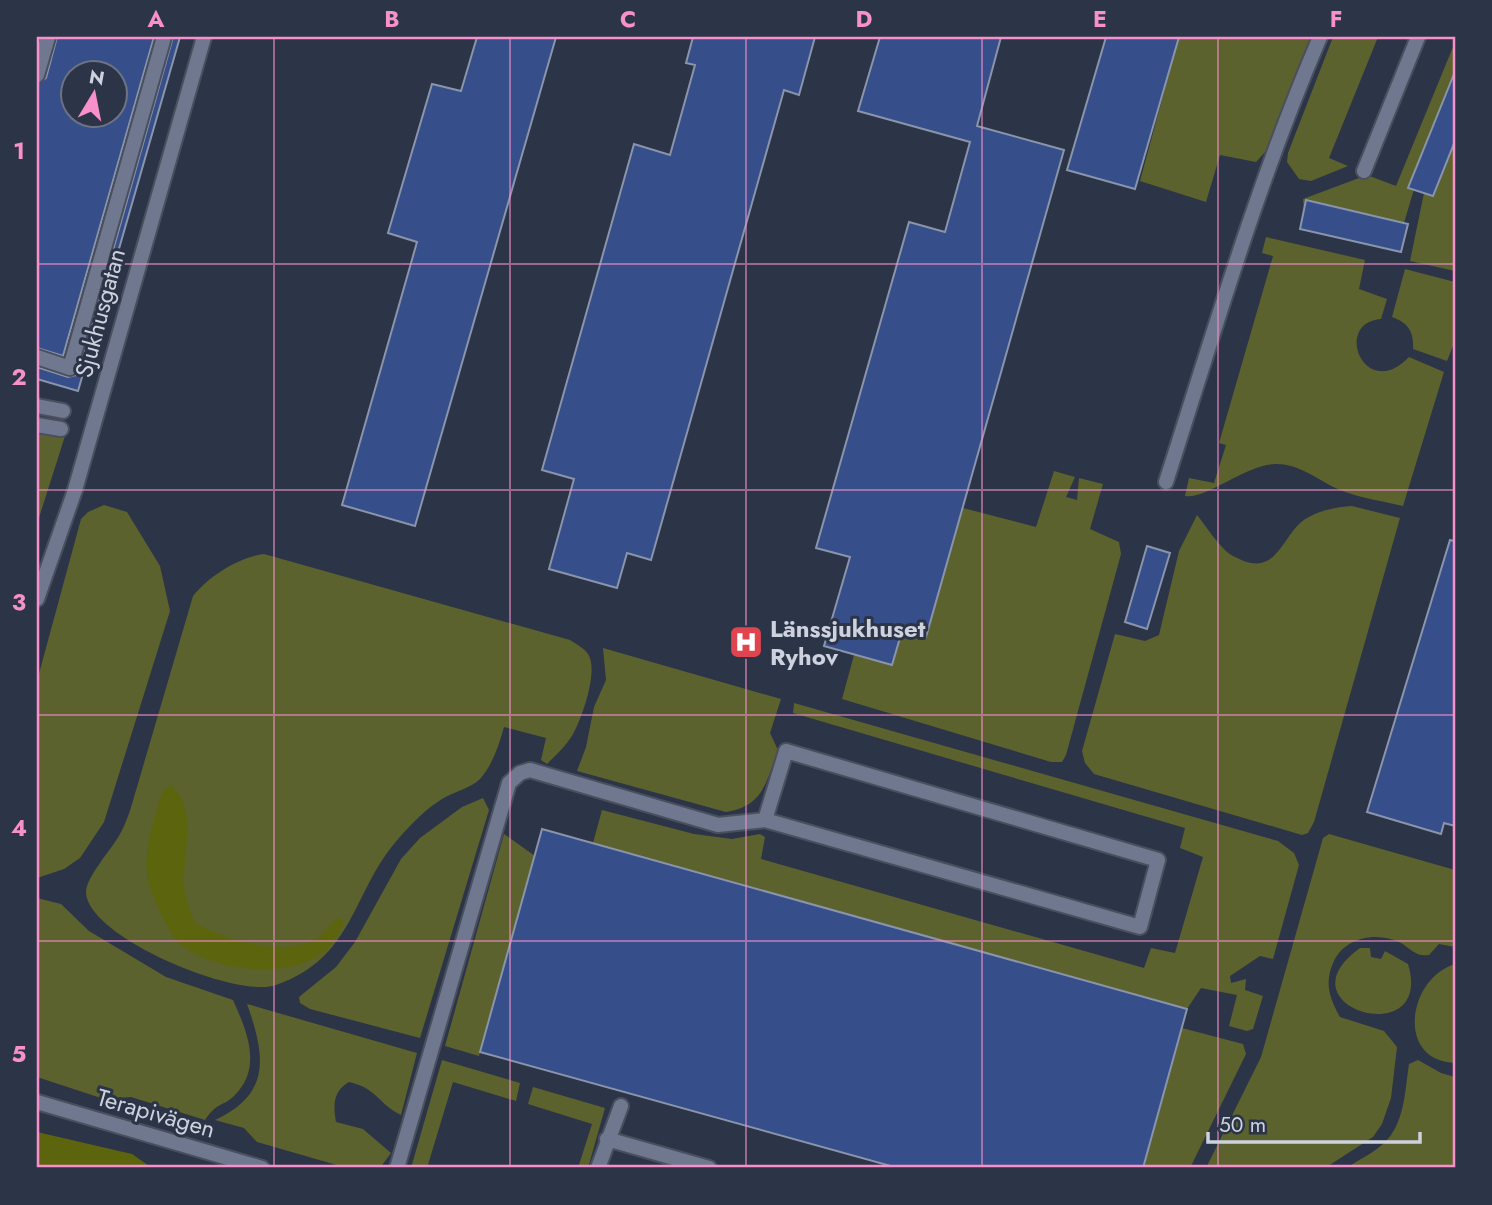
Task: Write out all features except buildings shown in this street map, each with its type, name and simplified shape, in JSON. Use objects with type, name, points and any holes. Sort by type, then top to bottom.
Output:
[{"type":"street","points":[[37,75],[48,37]]},
{"type":"street","points":[[37,357],[70,368],[164,37]]},
{"type":"street","name":"Sjukhusgatan","points":[[37,600],[75,489],[204,37]]},
{"type":"street","points":[[1166,482],[1250,219],[1288,110],[1320,37]]},
{"type":"street","points":[[1364,171],[1419,37]]},
{"type":"street","points":[[37,406],[63,411]]},
{"type":"street","points":[[37,425],[61,429]]},
{"type":"street","points":[[397,1168],[509,783],[520,773],[530,770],[718,825],[765,820],[1140,926],[1158,860],[786,751],[765,820]]},
{"type":"street","name":"Terapivägen","points":[[37,1102],[262,1168]]},
{"type":"street","points":[[597,1168],[621,1106]]},
{"type":"street","points":[[607,1139],[711,1168]]},
{"type":"green space","points":[[1179,37],[1312,37],[1266,151],[1256,162],[1220,155],[1206,202],[1140,181]]},
{"type":"green space","points":[[1333,37],[1378,37],[1329,158],[1348,166],[1311,181],[1299,179],[1287,162],[1288,153]]},
{"type":"green space","points":[[1455,42],[1455,74],[1409,186],[1414,189],[1404,223],[1307,200],[1304,210],[1303,199],[1367,175],[1396,186]]},
{"type":"green space","points":[[1455,141],[1455,271],[1410,261],[1424,193],[1433,196]]},
{"type":"green space","points":[[1266,237],[1365,260],[1359,289],[1387,299],[1381,319],[1366,324],[1359,333],[1357,345],[1360,357],[1368,366],[1379,371],[1393,369],[1409,357],[1444,372],[1403,506],[1348,493],[1301,469],[1284,464],[1263,466],[1203,493],[1185,496],[1189,478],[1214,483],[1226,445],[1219,443],[1273,256],[1262,253]]},
{"type":"green space","points":[[1405,269],[1455,282],[1455,341],[1447,361],[1413,349],[1409,328],[1392,317]]},
{"type":"green space","points":[[37,433],[65,436],[37,524]]},
{"type":"green space","points":[[1054,471],[1075,477],[1066,497],[1077,500],[1079,478],[1103,484],[1090,529],[1119,542],[1121,554],[1062,762],[1051,762],[842,699],[854,655],[892,665],[902,631],[926,637],[963,508],[1036,527]]},
{"type":"green space","points":[[104,505],[127,512],[160,566],[170,611],[104,822],[80,858],[64,869],[37,878],[37,681],[81,519],[88,512]]},
{"type":"green space","points":[[1352,506],[1400,518],[1314,822],[1308,833],[1302,835],[1094,774],[1085,763],[1082,751],[1115,634],[1145,641],[1159,635],[1179,551],[1197,515],[1228,553],[1246,562],[1257,563],[1272,558],[1302,521],[1330,509]]},
{"type":"green space","points":[[264,554],[570,640],[588,654],[592,671],[585,706],[577,727],[568,742],[547,764],[541,760],[546,738],[504,727],[492,761],[480,779],[436,803],[419,817],[383,858],[350,921],[322,958],[302,973],[276,985],[257,987],[230,983],[200,974],[137,946],[111,928],[93,910],[86,893],[90,880],[120,834],[128,816],[193,596],[207,581],[225,569],[245,559]]},
{"type":"green space","points":[[603,648],[781,699],[770,733],[778,750],[762,791],[756,798],[739,809],[726,812],[577,771],[586,747],[594,707],[606,680]]},
{"type":"green space","points":[[794,703],[1278,841],[1294,853],[1299,865],[1273,959],[1260,956],[1230,976],[1231,983],[1246,979],[1245,990],[1263,996],[1253,1029],[1247,1031],[1229,1026],[1237,995],[1201,988],[1187,1009],[593,843],[602,810],[694,834],[732,839],[760,834],[765,837],[761,859],[1144,968],[1151,948],[1175,953],[1203,857],[1180,848],[1185,828],[793,713]]},
{"type":"green space","points":[[171,785],[185,806],[187,832],[184,886],[195,923],[238,940],[271,947],[288,947],[316,939],[339,917],[344,924],[330,946],[316,957],[298,965],[256,969],[214,962],[181,945],[170,932],[151,890],[146,863],[163,790]]},
{"type":"green space","points":[[483,798],[489,810],[420,1038],[310,1009],[300,1003],[299,997],[336,967],[355,942],[401,859],[420,838],[462,807]]},
{"type":"green space","points":[[504,834],[535,856],[479,1056],[445,1046]]},
{"type":"green space","points":[[1329,834],[1455,870],[1455,947],[1439,944],[1429,955],[1424,955],[1417,954],[1392,939],[1373,937],[1346,946],[1334,961],[1329,976],[1329,989],[1340,1017],[1384,1031],[1397,1047],[1391,1098],[1382,1124],[1373,1137],[1325,1168],[1206,1168],[1261,1057],[1323,838]]},
{"type":"green space","points":[[37,898],[61,904],[89,931],[166,977],[233,1000],[247,1037],[250,1061],[243,1085],[230,1100],[216,1107],[205,1120],[131,1097],[104,1099],[37,1077]]},
{"type":"green space","points":[[1360,948],[1370,948],[1371,957],[1381,959],[1385,951],[1408,964],[1410,991],[1400,1007],[1383,1014],[1363,1012],[1345,1003],[1336,988],[1339,970]]},
{"type":"green space","points":[[1455,964],[1455,1063],[1436,1059],[1423,1049],[1416,1034],[1415,1018],[1427,985],[1439,972]]},
{"type":"green space","points":[[247,1004],[417,1053],[401,1115],[366,1088],[349,1082],[335,1099],[336,1122],[363,1129],[391,1153],[380,1168],[347,1168],[257,1142],[244,1128],[215,1120],[247,1098],[259,1071],[258,1040]]},
{"type":"green space","points":[[1182,1028],[1243,1044],[1246,1054],[1190,1168],[1143,1168]]},
{"type":"green space","points":[[442,1060],[520,1083],[516,1101],[453,1082],[427,1168],[411,1168]]},
{"type":"green space","points":[[1418,1060],[1441,1073],[1455,1077],[1455,1168],[1347,1168],[1376,1150],[1391,1135],[1403,1106],[1409,1064]]},
{"type":"green space","points":[[533,1087],[605,1108],[588,1168],[578,1168],[592,1124],[528,1104]]},
{"type":"green space","points":[[37,1132],[132,1154],[152,1168],[37,1168]]},
{"type":"place","name":"Länssjukhuset Ryhov","points":[[746,642]]}]
